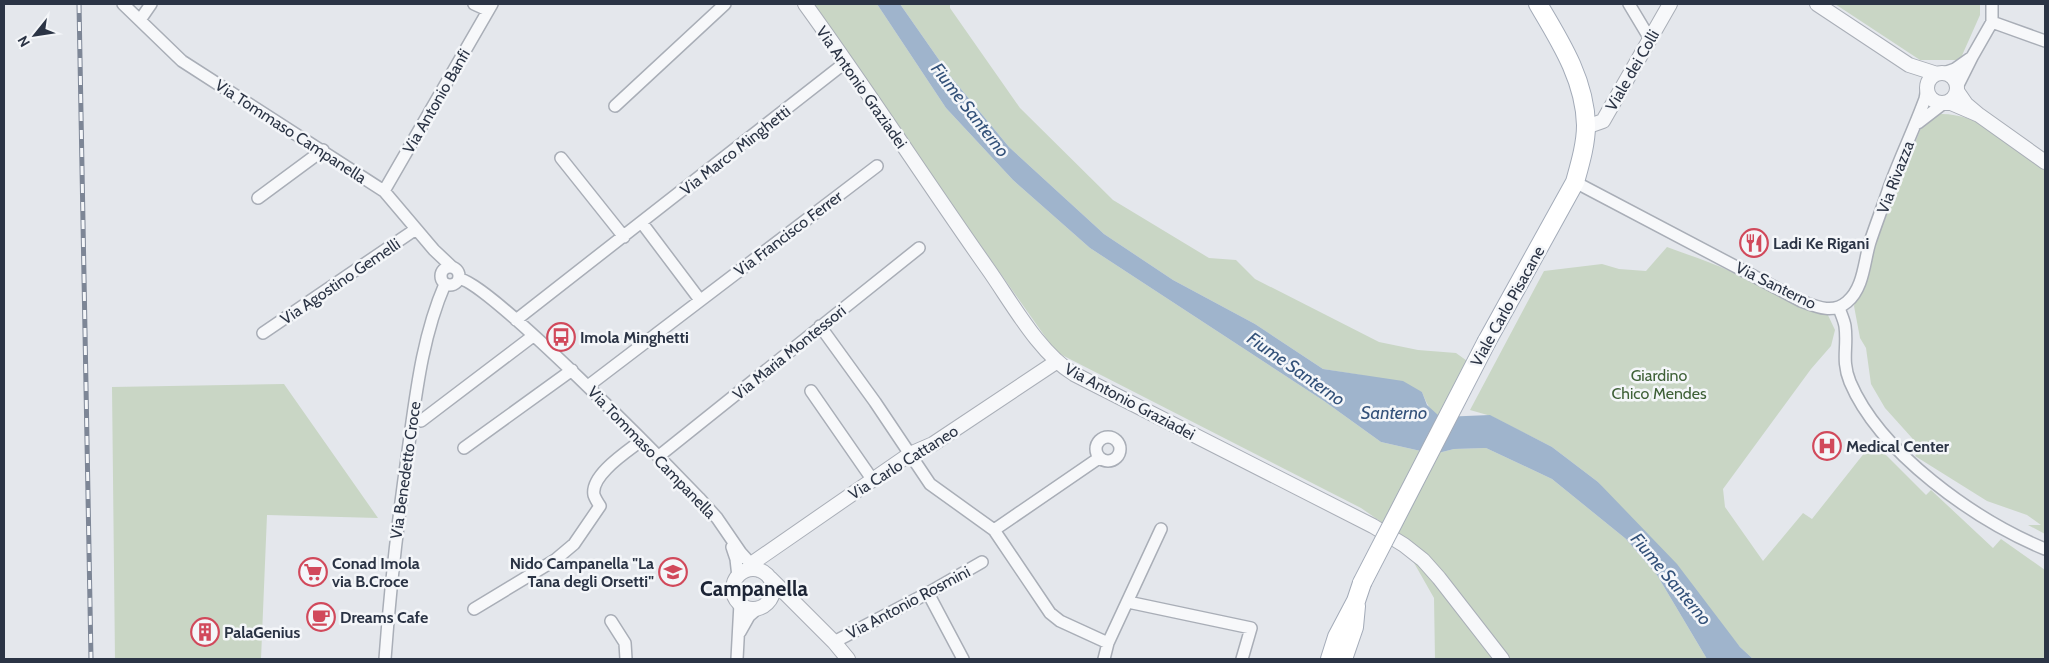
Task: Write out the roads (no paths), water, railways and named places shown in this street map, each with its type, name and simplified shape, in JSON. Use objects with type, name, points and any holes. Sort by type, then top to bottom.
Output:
[{"type":"main road","name":"Viale Carlo Pisacane","points":[[1330,659],[1337,637],[1356,601],[1362,583],[1487,341],[1575,182],[1586,127],[1581,90],[1568,56],[1538,4]]},
{"type":"main road","name":"Viale Carlo Pisacane","points":[[1342,659],[1354,627],[1356,601]]},
{"type":"main road","points":[[1337,637],[1341,639],[1344,645],[1342,659]]},
{"type":"street","name":"Via Tommaso Campanella","points":[[123,4],[182,61],[384,191],[434,250],[447,269],[458,270],[459,279],[470,282],[572,370],[659,456],[717,518],[729,535],[759,569],[802,609],[848,659]]},
{"type":"street","points":[[140,20],[150,4]]},
{"type":"street","name":"Via Antonio Banfi","points":[[384,191],[490,7],[474,4]]},
{"type":"street","points":[[615,106],[725,4]]},
{"type":"street","name":"Via Antonio Graziadei","points":[[804,4],[846,62],[954,221],[1056,362],[1074,374],[1374,526],[1404,544],[1439,578],[1502,659]]},
{"type":"street","points":[[1629,4],[1650,39]]},
{"type":"street","name":"Viale dei Colli","points":[[1586,127],[1603,121],[1670,4]]},
{"type":"street","points":[[1817,4],[1909,65],[1952,78],[1966,104],[2045,162]]},
{"type":"street","points":[[1944,103],[1952,99],[1972,57],[1992,22],[1992,4]]},
{"type":"street","points":[[1992,22],[2045,42]]},
{"type":"street","points":[[1927,87],[1930,80],[1939,74],[1955,69],[1972,57]]},
{"type":"street","name":"Via Marco Minghetti","points":[[516,320],[846,62]]},
{"type":"street","points":[[1909,65],[1927,87],[1931,98],[1939,103],[1951,103],[1979,115]]},
{"type":"street","name":"Via Rivazza","points":[[1839,308],[1849,301],[1862,276],[1870,243],[1890,186],[1925,99],[1927,87]]},
{"type":"street","name":"Via Rivazza","points":[[1914,126],[1944,103]]},
{"type":"street","points":[[258,198],[323,150]]},
{"type":"street","points":[[561,158],[624,237]]},
{"type":"street","name":"Via Francisco Ferrer","points":[[588,386],[877,166]]},
{"type":"street","name":"Via Santerno","points":[[1575,182],[1801,301],[1818,307],[1839,308],[1844,324],[1844,362],[1848,375],[1860,400],[1880,428],[1932,481],[1988,520],[2020,538],[2045,548]]},
{"type":"street","points":[[642,223],[700,300]]},
{"type":"street","name":"Via Agostino Gemelli","points":[[263,333],[416,229]]},
{"type":"street","name":"Via Maria Montessori","points":[[659,456],[919,248]]},
{"type":"street","points":[[447,269],[441,279],[445,284],[453,285],[459,279]]},
{"type":"street","name":"Via Benedetto Croce","points":[[384,659],[397,529],[417,384],[430,324],[445,284]]},
{"type":"street","points":[[820,326],[875,402],[921,472],[936,490],[994,530],[1050,613],[1060,621],[1108,644]]},
{"type":"street","points":[[421,421],[533,336]]},
{"type":"street","name":"Via Carlo Cattaneo","points":[[759,569],[872,479],[910,454],[933,444],[1056,362]]},
{"type":"street","points":[[464,448],[572,370]]},
{"type":"street","points":[[811,391],[872,479]]},
{"type":"street","points":[[474,609],[555,560],[574,544],[600,506],[594,495],[596,482],[602,473],[642,440]]},
{"type":"street","points":[[994,530],[1099,458]]},
{"type":"street","points":[[1104,659],[1108,644],[1161,529]]},
{"type":"street","name":"Via Tommaso Campanella","points":[[729,535],[736,559],[738,577]]},
{"type":"street","name":"Via Antonio Rosmini","points":[[834,642],[928,593],[982,562]]},
{"type":"street","points":[[739,633],[750,616],[762,606],[773,593],[770,580],[759,569],[747,570],[735,582],[734,593],[740,603],[751,609],[762,606]]},
{"type":"street","points":[[928,593],[963,659]]},
{"type":"street","name":"Via Tommaso Campanella","points":[[762,606],[778,601],[802,609]]},
{"type":"street","points":[[1128,602],[1250,628],[1242,659]]},
{"type":"street","points":[[737,659],[740,603]]},
{"type":"street","points":[[611,621],[625,643],[626,659]]},
{"type":"water","name":"Santerno","points":[[877,4],[900,4],[951,77],[1009,147],[1104,234],[1173,280],[1255,324],[1323,369],[1403,381],[1422,392],[1427,405],[1442,417],[1490,415],[1552,447],[1598,482],[1677,564],[1740,647],[1753,659],[1707,659],[1657,575],[1626,539],[1552,479],[1486,448],[1454,449],[1434,454],[1381,442],[1324,401],[1090,248],[1013,180],[946,108]]},
{"type":"railway","points":[[79,4],[91,659]]},
{"type":"place","name":"Ladi Ke Rigani","points":[[1754,243]]},
{"type":"place","name":"Imola Minghetti","points":[[561,337]]},
{"type":"place","name":"Medical Center","points":[[1827,446]]},
{"type":"place","name":"Conad Imola via B.Croce","points":[[313,572]]},
{"type":"place","name":"Nido Campanella \"La Tana degli Orsetti\"","points":[[673,572]]},
{"type":"place","name":"Dreams Cafe","points":[[321,617]]},
{"type":"place","name":"PalaGenius","points":[[205,632]]},
{"type":"district","name":"Campanella","points":[[754,589]]},
{"type":"water label","name":"Fiume Santerno","points":[[970,110]]},
{"type":"water label","name":"Fiume Santerno","points":[[1296,369]]},
{"type":"water label","name":"Fiume Santerno","points":[[1671,579]]},
{"type":"park label","name":"Giardino Chico Mendes","points":[[1659,384]]}]
